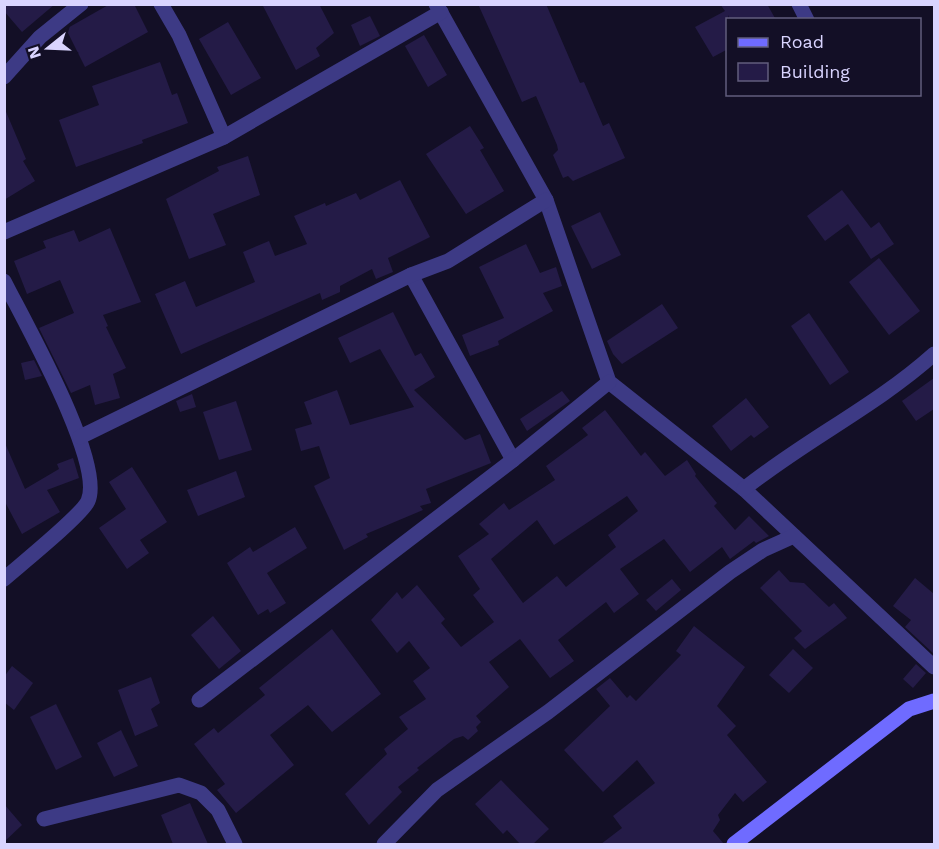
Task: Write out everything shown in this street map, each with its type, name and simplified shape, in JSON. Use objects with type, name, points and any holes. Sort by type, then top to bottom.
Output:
[{"type":"street","points":[[4,77],[40,37],[81,4]]},
{"type":"street","points":[[161,4],[178,35],[224,137]]},
{"type":"street","points":[[799,4],[806,18]]},
{"type":"street","points":[[4,232],[224,137],[438,8],[546,200],[609,382],[744,489],[934,667]]},
{"type":"street","points":[[80,437],[411,275],[448,261],[546,200]]},
{"type":"street","points":[[411,275],[513,460]]},
{"type":"street","points":[[4,281],[80,437],[92,479],[88,501],[4,579]]},
{"type":"street","points":[[744,489],[769,469],[903,382],[934,354]]},
{"type":"street","points":[[199,700],[513,460],[609,382]]},
{"type":"street","points":[[384,844],[438,790],[548,712],[730,572],[763,550],[794,536]]},
{"type":"street","points":[[734,844],[909,709],[934,701]]},
{"type":"street","points":[[44,819],[179,785],[201,793],[218,810],[235,844]]},
{"type":"building","points":[[4,4],[55,4],[22,32],[4,11]]},
{"type":"building","points":[[110,4],[134,4],[148,32],[85,67],[66,29]]},
{"type":"building","points":[[262,4],[319,4],[334,33],[316,48],[320,56],[296,70]]},
{"type":"building","points":[[478,4],[546,4],[580,83],[584,82],[603,126],[609,123],[625,158],[573,181],[568,176],[563,178],[553,155],[558,150],[557,145],[536,96],[522,102]]},
{"type":"building","points":[[720,4],[767,4],[775,18],[729,18],[728,15],[726,18],[726,50],[713,57],[695,27],[725,11]]},
{"type":"building","points":[[370,16],[380,36],[360,46],[351,25]]},
{"type":"building","points":[[228,22],[261,78],[231,95],[199,39]]},
{"type":"building","points":[[424,35],[447,75],[428,87],[405,46]]},
{"type":"building","points":[[160,62],[172,95],[177,93],[188,123],[142,140],[143,143],[76,167],[59,120],[99,105],[92,86]]},
{"type":"building","points":[[4,107],[26,159],[23,161],[35,181],[4,200]]},
{"type":"building","points":[[470,126],[484,148],[480,150],[504,191],[466,214],[426,154]]},
{"type":"building","points":[[248,156],[260,195],[213,214],[226,245],[189,259],[166,199],[219,171],[217,167]]},
{"type":"building","points":[[400,180],[430,237],[388,258],[393,272],[376,279],[372,269],[340,286],[340,292],[322,300],[320,293],[181,354],[155,294],[185,281],[196,307],[255,282],[243,252],[269,241],[275,256],[307,244],[294,216],[356,193],[360,200]]},
{"type":"building","points":[[842,190],[871,228],[879,222],[894,244],[871,259],[848,224],[825,241],[807,216]]},
{"type":"building","points":[[600,212],[621,255],[592,269],[571,226]]},
{"type":"building","points":[[110,228],[141,302],[103,315],[108,326],[106,327],[126,368],[113,374],[120,398],[95,405],[90,385],[71,393],[39,328],[74,313],[60,280],[27,294],[14,261],[46,248],[43,241],[74,230],[79,242]]},
{"type":"building","points":[[526,244],[540,273],[556,267],[562,286],[543,293],[553,311],[498,341],[499,345],[470,356],[462,335],[504,318],[479,267]]},
{"type":"building","points":[[879,258],[920,311],[889,335],[849,282]]},
{"type":"building","points":[[662,304],[678,328],[622,364],[613,354],[607,341]]},
{"type":"building","points":[[393,312],[415,356],[421,353],[435,377],[414,390],[465,440],[480,434],[491,463],[426,489],[431,503],[420,506],[423,510],[366,534],[368,537],[344,550],[314,486],[330,478],[319,446],[301,451],[295,429],[312,424],[304,402],[337,390],[350,425],[414,407],[380,349],[350,363],[338,338]]},
{"type":"building","points":[[809,313],[849,372],[830,385],[791,326]]},
{"type":"building","points":[[34,360],[42,376],[25,380],[21,363]]},
{"type":"building","points":[[934,378],[934,409],[916,421],[902,401]]},
{"type":"building","points":[[562,391],[570,401],[527,431],[520,419]]},
{"type":"building","points":[[192,394],[196,407],[180,412],[176,401]]},
{"type":"building","points":[[746,398],[769,427],[754,438],[751,435],[731,451],[712,426]]},
{"type":"building","points":[[236,401],[252,450],[219,460],[203,412]]},
{"type":"building","points":[[605,410],[641,456],[645,452],[665,476],[687,460],[695,476],[717,503],[714,506],[735,530],[749,516],[769,536],[756,543],[754,541],[730,559],[722,547],[690,572],[664,539],[620,569],[639,594],[614,613],[606,602],[558,640],[574,661],[550,678],[520,639],[489,662],[509,687],[476,716],[481,722],[476,727],[478,731],[468,740],[463,736],[454,739],[417,768],[419,770],[398,787],[402,792],[369,825],[345,794],[387,754],[384,749],[408,729],[399,717],[426,699],[413,681],[430,668],[409,641],[397,653],[371,620],[397,592],[402,599],[417,585],[445,619],[441,623],[461,647],[494,622],[473,595],[480,589],[458,556],[489,534],[479,524],[504,503],[509,510],[555,480],[546,466],[588,435],[582,428]],"holes":[[[627,496],[638,511],[608,535],[616,547],[566,587],[557,576],[523,603],[491,559],[537,520],[554,545]]]},
{"type":"building","points":[[4,441],[25,489],[59,469],[57,464],[73,458],[79,478],[47,490],[60,512],[22,534],[4,500]]},
{"type":"building","points":[[132,467],[167,522],[140,540],[149,553],[127,569],[99,528],[126,509],[109,482]]},
{"type":"building","points":[[236,471],[245,497],[198,516],[187,490]]},
{"type":"building","points":[[295,527],[307,548],[267,573],[286,603],[270,613],[268,609],[258,615],[227,563],[250,547],[253,552]]},
{"type":"building","points":[[779,570],[790,582],[804,583],[829,607],[834,603],[847,618],[805,649],[794,638],[802,631],[760,588]]},
{"type":"building","points":[[915,578],[934,594],[934,654],[905,627],[911,620],[893,606]]},
{"type":"building","points":[[672,579],[681,590],[656,611],[646,600]]},
{"type":"building","points":[[213,616],[241,651],[219,669],[191,635]]},
{"type":"building","points":[[694,626],[745,667],[717,706],[736,726],[727,735],[767,782],[743,802],[735,793],[718,815],[720,820],[713,831],[724,844],[601,844],[622,828],[613,816],[655,783],[637,760],[603,792],[564,750],[610,706],[596,689],[610,678],[627,698],[630,695],[636,701],[681,655],[676,651]]},
{"type":"building","points":[[332,629],[381,694],[332,732],[308,705],[270,735],[294,765],[236,813],[217,790],[225,784],[194,744],[214,728],[218,733],[265,695],[259,688]]},
{"type":"building","points":[[793,649],[813,668],[789,693],[769,675]]},
{"type":"building","points":[[916,664],[926,673],[913,688],[903,679]]},
{"type":"building","points":[[12,666],[33,683],[14,710],[4,702],[4,677]]},
{"type":"building","points":[[151,677],[160,703],[151,709],[158,726],[135,736],[118,690]]},
{"type":"building","points":[[56,704],[82,757],[56,770],[30,717]]},
{"type":"building","points":[[121,730],[138,766],[114,777],[97,743]]},
{"type":"building","points":[[501,780],[549,829],[533,844],[520,844],[507,830],[503,834],[475,804]]},
{"type":"building","points":[[190,803],[208,844],[173,844],[161,815]]},
{"type":"building","points":[[4,804],[22,825],[4,842]]}]
